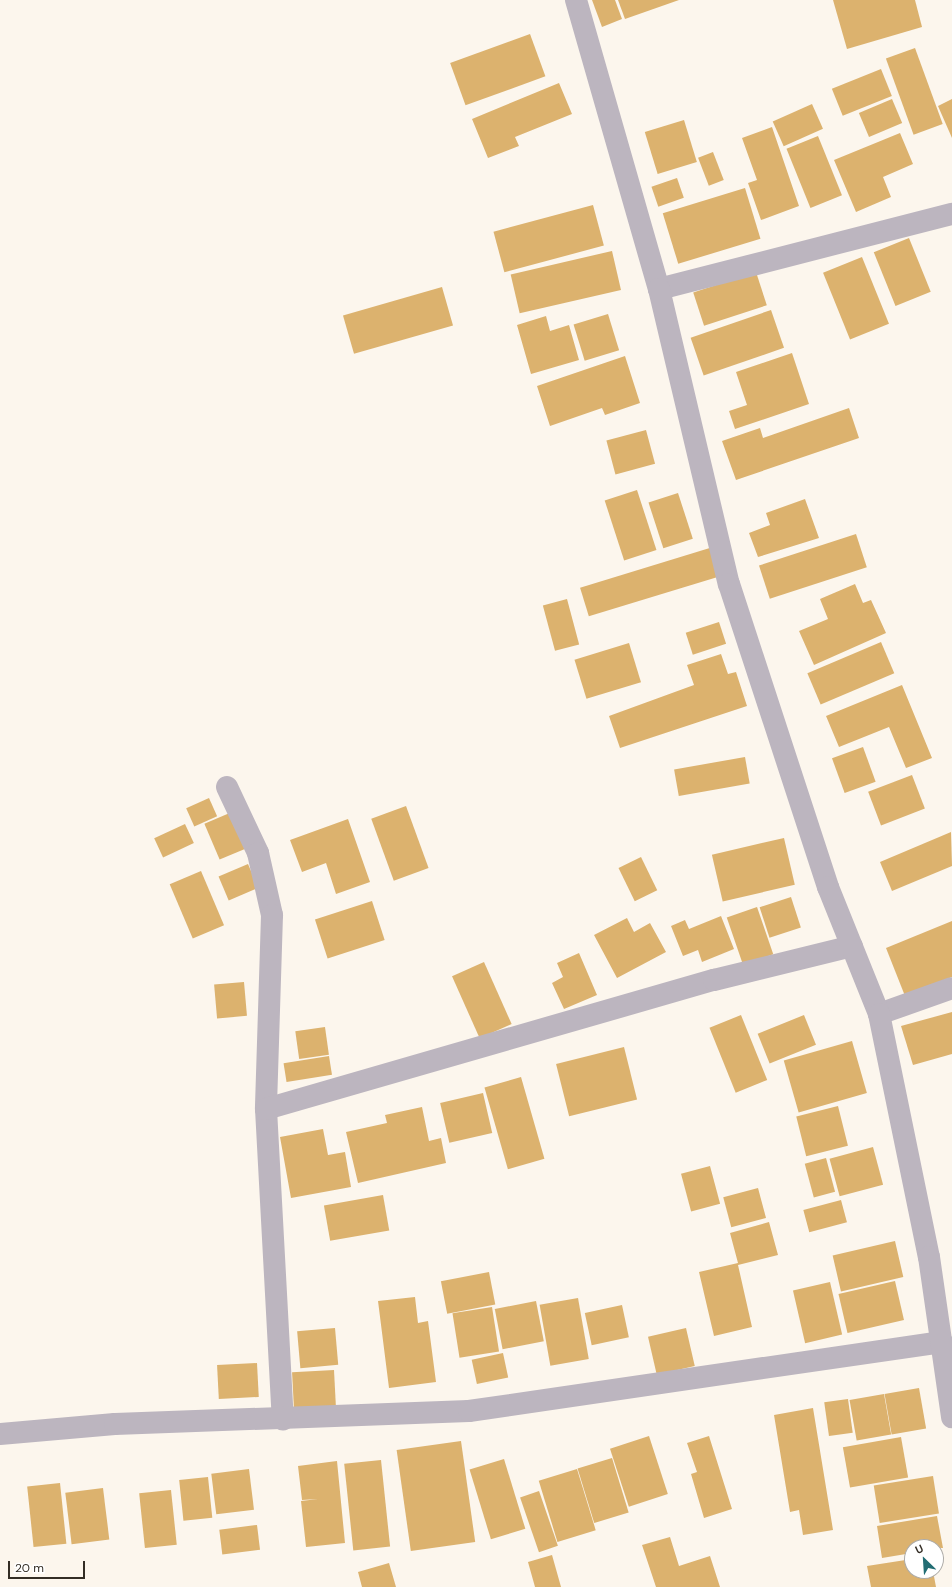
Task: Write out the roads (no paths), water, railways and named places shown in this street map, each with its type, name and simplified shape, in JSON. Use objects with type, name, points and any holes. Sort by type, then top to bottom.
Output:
[{"type":"street","points":[[576,0],[659,289],[729,584],[828,886],[879,1014],[929,1257],[952,1417]]},
{"type":"street","points":[[659,289],[952,214]]},
{"type":"street","points":[[227,787],[258,854],[272,916],[266,1109],[283,1420]]},
{"type":"street","points":[[266,1109],[714,980],[852,946]]},
{"type":"street","points":[[879,1014],[952,988]]},
{"type":"street","points":[[0,1434],[115,1424],[283,1420],[469,1411],[942,1342]]}]
